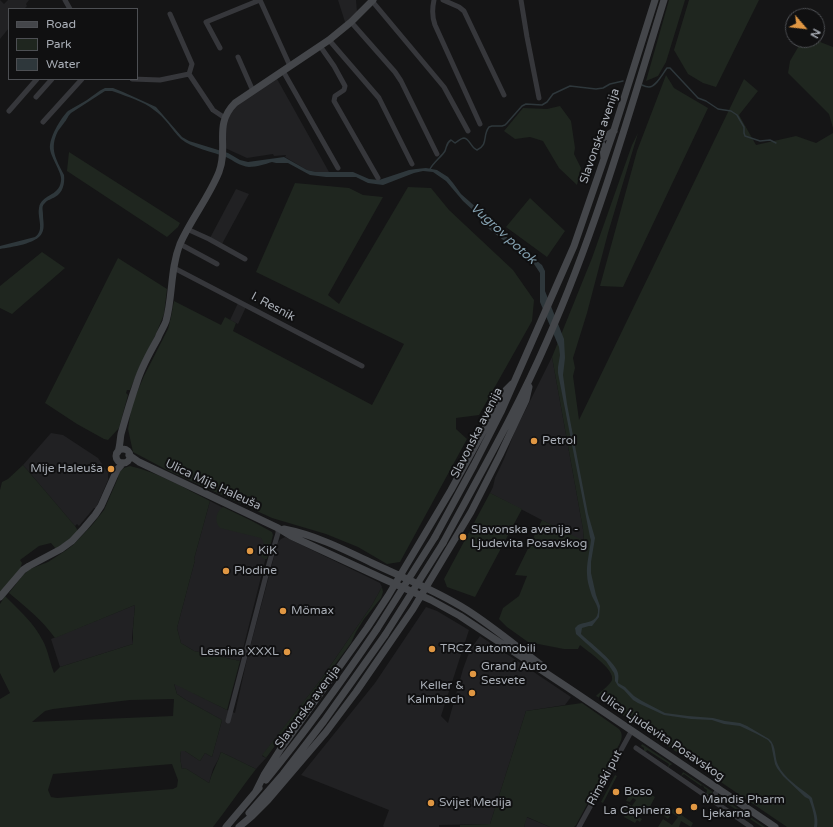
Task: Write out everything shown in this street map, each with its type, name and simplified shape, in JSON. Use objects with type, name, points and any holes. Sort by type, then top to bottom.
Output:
[{"type":"main road","name":"Slavonska avenija","points":[[226,827],[317,716],[377,629],[435,537],[502,412],[574,246],[614,130],[655,0]]},
{"type":"main road","name":"Slavonska avenija","points":[[238,827],[283,774],[319,727],[385,635],[443,543],[487,463],[530,378],[562,306],[612,168],[664,0]]},
{"type":"main road","points":[[111,485],[122,453],[123,427],[137,381],[165,323],[174,268],[180,244],[219,171],[222,161],[223,129],[225,118],[229,109],[235,103],[329,40],[351,22],[372,1]]},
{"type":"main road","points":[[604,160],[603,148],[600,140],[614,130]]},
{"type":"main road","points":[[256,791],[280,750],[367,628],[395,584],[451,490],[506,390],[518,376]]},
{"type":"main road","points":[[238,827],[268,800],[326,732],[356,692],[421,596],[470,512],[500,455],[526,400],[530,378]]},
{"type":"main road","points":[[0,597],[19,573],[25,568],[57,552],[72,541],[95,515],[105,499],[117,470],[129,459],[122,453]]},
{"type":"main road","points":[[122,453],[118,461],[125,463]]},
{"type":"main road","name":"Ulica Mije Haleuša","points":[[122,453],[278,528],[291,536],[421,596]]},
{"type":"main road","name":"Ulica Mije Haleuša","points":[[125,463],[132,461],[139,462]]},
{"type":"main road","name":"Ulica Mije Haleuša","points":[[278,528],[294,531],[324,541],[426,588]]},
{"type":"main road","name":"Ulica Ljudevita Posavskog","points":[[426,588],[466,610],[493,628],[543,666],[556,679]]},
{"type":"main road","name":"Ulica Ljudevita Posavskog","points":[[421,596],[460,616],[719,788],[775,827]]},
{"type":"street","points":[[220,48],[206,22],[260,0],[287,68],[338,168]]},
{"type":"street","points":[[434,0],[432,18],[480,124]]},
{"type":"street","points":[[443,0],[459,7],[464,11],[504,95]]},
{"type":"street","points":[[521,0],[539,98]]},
{"type":"street","points":[[372,1],[444,87],[468,131]]},
{"type":"street","points":[[170,14],[192,64],[189,74]]},
{"type":"street","points":[[351,22],[395,72],[401,81],[437,154]]},
{"type":"street","points":[[329,40],[379,98],[412,164]]},
{"type":"street","points":[[320,46],[334,66],[345,86],[344,90],[335,96],[334,101],[378,178]]},
{"type":"street","points":[[238,57],[253,91]]},
{"type":"street","points":[[138,79],[160,80],[189,74]]},
{"type":"street","points":[[189,74],[213,110],[225,118]]},
{"type":"street","points":[[9,111],[36,80]]},
{"type":"street","points":[[36,97],[51,80]]},
{"type":"street","points":[[43,122],[81,80]]},
{"type":"street","points":[[187,229],[209,239],[245,259]]},
{"type":"street","points":[[180,244],[217,264]]},
{"type":"street","name":"I. Resnik","points":[[174,268],[362,366]]},
{"type":"street","points":[[228,721],[278,533],[278,528]]},
{"type":"street","name":"Rimski put","points":[[579,827],[632,730]]},
{"type":"street","name":"Ulica Ljudevita Posavskog","points":[[636,748],[751,827]]},
{"type":"street","points":[[711,800],[719,788]]},
{"type":"shaded area","points":[[0,0],[4,4],[8,0],[29,0],[25,8],[8,8],[8,29],[0,39]]},
{"type":"shaded area","points":[[338,0],[356,0],[357,12],[346,22],[345,22]]},
{"type":"shaded area","points":[[276,77],[329,172],[307,170],[285,157],[286,155],[274,156],[273,154],[247,158],[225,148],[225,122],[234,107]]},
{"type":"shaded area","points":[[236,189],[249,194],[222,244],[210,238]]},
{"type":"shaded area","points":[[238,303],[246,307],[238,324],[230,320]]},
{"type":"shaded area","points":[[552,357],[583,529],[584,542],[490,493],[515,431]]},
{"type":"shaded area","points":[[51,433],[63,435],[98,458],[108,473],[108,480],[96,508],[94,508],[79,526],[77,524],[75,526],[23,465]]},
{"type":"shaded area","points":[[210,501],[272,533],[240,661],[194,651],[181,643],[177,628]]},
{"type":"shaded area","points":[[285,537],[380,583],[382,587],[372,605],[322,678],[262,756],[266,758],[256,769],[221,752],[213,769],[209,783],[185,768],[182,769],[180,758],[181,751],[185,751],[200,761],[205,753],[212,757],[222,720],[177,694],[174,683],[235,713],[247,659],[278,542]]},
{"type":"shaded area","points":[[135,605],[132,638],[133,644],[60,667],[51,639]]},
{"type":"shaded area","points":[[426,607],[437,611],[469,630],[441,716],[448,723],[463,669],[470,650],[480,636],[571,697],[565,705],[526,711],[490,824],[439,825],[439,827],[384,827],[383,826],[389,810],[301,775],[375,683]]},
{"type":"shaded area","points":[[526,817],[550,827],[524,827]]},
{"type":"green space","points":[[669,0],[685,0],[666,62],[658,76],[646,81]]},
{"type":"green space","points":[[689,0],[759,0],[716,87],[703,83],[688,74],[674,50]]},
{"type":"green space","points":[[825,44],[833,47],[833,128],[829,114],[788,73],[790,61],[798,48],[825,48]]},
{"type":"green space","points":[[666,75],[674,88],[708,108],[623,287],[600,286],[637,151]]},
{"type":"green space","points":[[744,79],[758,91],[739,115],[756,145],[796,136],[816,143],[833,133],[833,827],[787,827],[596,696],[611,682],[612,676],[605,666],[580,645],[578,649],[564,649],[528,642],[507,627],[499,619],[503,608],[519,596],[527,576],[515,575],[542,520],[584,541],[552,357],[592,258],[632,145],[638,133],[573,358],[575,368],[573,376],[579,420]]},
{"type":"green space","points":[[560,106],[571,121],[575,148],[574,154],[581,168],[577,185],[559,168],[543,141],[530,137],[515,139],[504,131],[523,108],[547,109]]},
{"type":"green space","points":[[69,152],[180,223],[178,227],[167,237],[67,171]]},
{"type":"green space","points":[[295,183],[349,188],[363,195],[383,197],[328,295],[339,304],[408,187],[431,188],[449,210],[513,270],[534,300],[532,321],[479,415],[456,418],[456,429],[467,439],[400,562],[387,564],[358,547],[326,534],[272,518],[169,471],[133,452],[128,429],[132,404],[144,376],[168,329],[174,301],[221,325],[225,317],[236,323],[233,331],[372,405],[404,344],[256,272]]},
{"type":"green space","points":[[530,198],[565,231],[547,257],[506,227]]},
{"type":"green space","points":[[42,252],[65,268],[12,314],[0,308],[0,286]]},
{"type":"green space","points":[[118,258],[167,289],[164,314],[130,390],[127,390],[126,393],[128,395],[119,428],[108,440],[77,424],[45,403]]},
{"type":"green space","points":[[23,465],[78,531],[73,537],[56,549],[51,543],[39,546],[20,560],[22,563],[20,569],[0,594],[0,490],[2,482],[8,479]]},
{"type":"green space","points":[[130,466],[151,472],[210,501],[177,628],[181,643],[194,651],[240,661],[227,710],[174,684],[177,694],[222,720],[212,757],[205,753],[200,761],[185,751],[181,751],[180,758],[182,769],[185,768],[209,783],[221,752],[256,769],[213,827],[0,827],[0,699],[10,693],[0,673],[0,604],[5,596],[31,623],[45,645],[54,673],[60,667],[133,644],[135,605],[55,638],[28,609],[9,593],[23,575],[30,569],[48,562],[65,551],[73,545],[93,524],[104,510],[118,478],[119,472]],"holes":[[[174,699],[173,716],[32,722],[45,711],[53,709],[130,700]],[[172,764],[178,780],[177,787],[173,789],[57,798],[51,797],[48,790],[53,774]]]},
{"type":"green space","points":[[490,493],[522,509],[475,597],[447,587],[444,579]]},
{"type":"green space","points":[[223,507],[272,532],[273,535],[267,559],[264,559],[261,556],[264,543],[261,538],[220,528],[218,526],[216,520],[217,514]]},
{"type":"green space","points":[[382,587],[383,592],[381,598],[364,619],[351,643],[266,758],[262,755],[322,678],[372,605]]},
{"type":"green space","points":[[582,703],[619,729],[622,736],[620,743],[576,825],[574,827],[550,827],[527,817],[524,827],[460,827],[460,825],[490,824],[526,711]]},
{"type":"green space","points":[[642,744],[672,764],[668,768],[669,764],[647,750],[646,752],[644,751],[644,748],[641,746]]},
{"type":"green space","points":[[683,772],[713,792],[710,795],[706,794],[707,790],[702,785],[701,786],[684,774],[681,776]]},
{"type":"green space","points":[[615,775],[617,776],[603,803],[601,802]]},
{"type":"green space","points":[[641,788],[655,797],[645,816],[634,810],[632,813],[642,819],[640,822],[637,820],[635,823],[624,817],[626,812],[623,810],[627,803],[632,806],[636,800],[633,798],[630,802],[626,801],[632,789],[639,793]]},
{"type":"green space","points":[[717,794],[765,827],[762,827],[720,799],[718,801],[716,798]]},
{"type":"green space","points":[[673,809],[693,823],[691,827],[681,821],[679,827],[658,827],[663,819],[672,825],[678,817],[672,813],[668,819],[664,816],[667,810],[671,812]]},
{"type":"water","points":[[105,88],[113,88],[156,107],[182,137],[189,141],[228,153],[240,160],[248,162],[284,157],[307,170],[316,172],[353,172],[369,179],[379,180],[409,170],[426,168],[437,170],[448,177],[461,194],[478,209],[490,224],[542,265],[545,271],[545,291],[564,339],[565,358],[563,375],[567,404],[588,514],[595,538],[591,562],[591,573],[600,606],[599,617],[592,626],[582,628],[581,634],[613,664],[618,673],[618,683],[642,701],[665,713],[713,718],[740,723],[769,739],[772,742],[777,762],[781,770],[792,782],[812,798],[817,816],[817,827],[814,827],[814,816],[809,799],[783,776],[777,768],[771,744],[768,740],[740,726],[724,724],[712,720],[664,715],[638,703],[618,686],[615,681],[614,673],[606,661],[576,634],[575,628],[578,625],[593,620],[597,616],[598,610],[587,579],[587,567],[591,540],[558,373],[560,355],[559,347],[540,302],[540,273],[534,264],[489,229],[446,181],[433,172],[423,171],[383,185],[368,183],[356,177],[326,177],[310,175],[288,163],[272,162],[249,167],[186,142],[181,139],[162,116],[150,107],[112,91],[105,91],[71,113],[55,137],[54,149],[56,159],[64,175],[64,184],[58,195],[43,205],[44,226],[42,233],[35,240],[17,246],[0,249],[0,246],[35,237],[40,231],[40,203],[57,190],[61,181],[60,174],[50,149],[53,134],[68,111]]},
{"type":"waterway","points":[[642,85],[647,87],[654,85],[667,68],[670,68],[698,98],[706,101],[718,109],[731,111],[737,115],[744,127],[745,136],[760,141],[770,140],[776,143]]},
{"type":"waterway","points":[[430,169],[444,153],[449,141],[451,140],[455,143],[464,138],[477,150],[483,145],[489,127],[505,125],[522,106],[526,104],[542,105],[547,102],[553,94],[570,86],[596,89],[623,81]]},
{"type":"place","name":"Petrol","points":[[534,441]]},
{"type":"place","name":"Mije Haleuša","points":[[111,469]]},
{"type":"place","name":"Slavonska avenija - Ljudevita Posavskog","points":[[463,537]]},
{"type":"place","name":"KiK","points":[[250,551]]},
{"type":"place","name":"Plodine","points":[[226,571]]},
{"type":"place","name":"Mömax","points":[[283,611]]},
{"type":"place","name":"TRCZ automobili","points":[[432,649]]},
{"type":"place","name":"Lesnina XXXL","points":[[287,652]]},
{"type":"place","name":"Grand Auto Sesvete","points":[[473,674]]},
{"type":"place","name":"Keller & Kalmbach","points":[[472,693]]},
{"type":"place","name":"Boso","points":[[616,792]]},
{"type":"place","name":"Svijet Medija","points":[[431,803]]},
{"type":"place","name":"Mandis Pharm Ljekarna","points":[[694,807]]},
{"type":"place","name":"La Capinera","points":[[679,811]]},
{"type":"water label","name":"Vugrov potok","points":[[503,234]]}]
